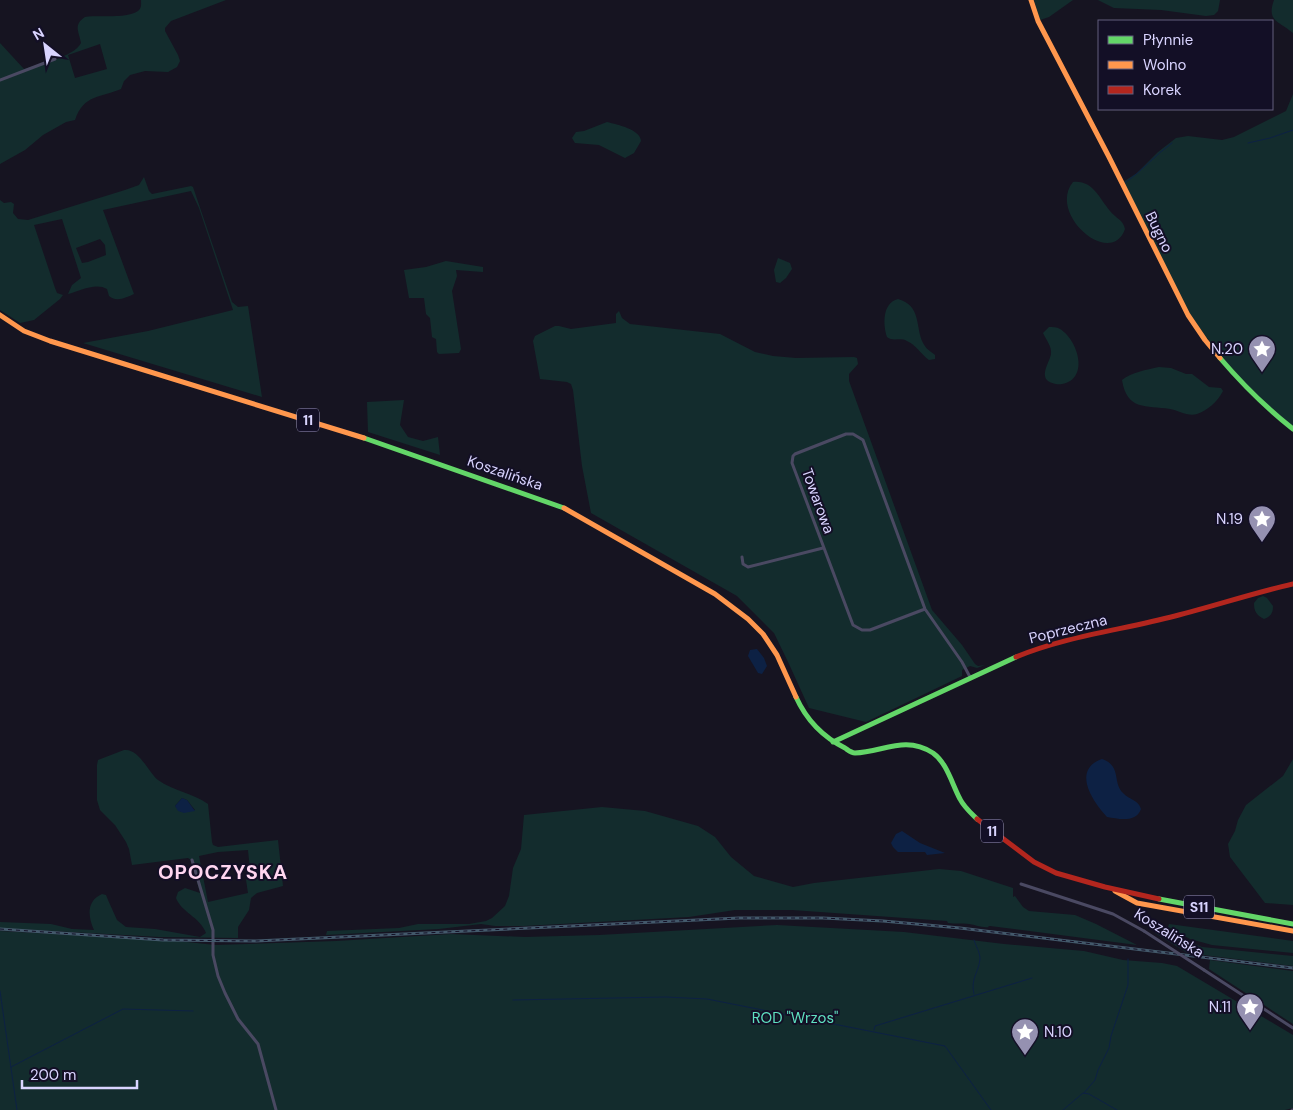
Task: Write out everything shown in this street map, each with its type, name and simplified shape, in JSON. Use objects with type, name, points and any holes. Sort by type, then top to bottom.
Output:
[{"type":"main road","name":"Bugno","points":[[1032,0],[1038,21],[1188,315],[1205,340],[1242,384],[1266,408],[1293,429]]},
{"type":"main road","name":"Koszalińska","points":[[0,315],[35,336],[348,432],[563,508],[715,594],[748,619],[777,655],[786,671],[798,704],[814,725],[832,742]]},
{"type":"main road","name":"Poprzeczna","points":[[832,742],[970,677],[1019,655],[1047,645],[1175,616],[1252,593],[1293,584]]},
{"type":"main road","name":"11","points":[[832,742],[854,753],[904,744],[913,745],[934,754],[947,771],[954,788],[968,810],[1012,847],[1034,862],[1056,873],[1106,887],[1137,902]]},
{"type":"main road","name":"S11","points":[[1106,887],[1167,901],[1293,924]]},
{"type":"main road","name":"S11","points":[[1137,902],[1293,931]]},
{"type":"street","points":[[0,80],[55,59]]},
{"type":"street","name":"Towarowa","points":[[846,434],[857,435],[866,446],[926,609],[870,630],[858,629],[850,619],[823,548],[792,463],[793,456],[797,452],[846,434]]},
{"type":"street","name":"Towarowa","points":[[742,557],[743,564],[748,566],[823,548]]},
{"type":"street","points":[[926,609],[970,677]]},
{"type":"street","points":[[192,860],[212,930],[213,955],[218,976],[238,1019],[258,1044],[276,1110]]},
{"type":"street","name":"Koszalińska","points":[[1021,884],[1113,914],[1144,930],[1293,1028]]},
{"type":"green space","points":[[141,0],[226,0],[171,21],[165,28],[180,61],[177,67],[168,72],[145,71],[130,75],[124,81],[121,89],[88,101],[83,105],[75,120],[66,122],[43,135],[25,150],[0,164],[0,43],[24,69],[64,56],[77,48],[81,43],[78,26],[85,17],[127,15],[140,9]],"holes":[[[100,44],[107,69],[75,78],[68,55]]]},
{"type":"green space","points":[[1034,0],[1073,0],[1049,17],[1040,20]]},
{"type":"green space","points":[[1098,0],[1220,0],[1218,11],[1214,15],[1206,16],[1161,10],[1114,8]]},
{"type":"green space","points":[[1274,0],[1293,0],[1293,33],[1273,17],[1272,7]]},
{"type":"green space","points":[[1293,94],[1293,426],[1268,406],[1243,382],[1190,314],[1123,182],[1137,173],[1158,152],[1176,138],[1188,136],[1222,140],[1234,137],[1286,111]]},
{"type":"green space","points":[[607,122],[628,128],[637,133],[641,141],[634,153],[625,158],[599,145],[575,143],[572,138],[576,132],[584,131]]},
{"type":"green space","points":[[144,177],[152,194],[193,187],[232,302],[238,307],[248,306],[262,397],[83,343],[148,331],[233,310],[199,208],[191,191],[103,210],[134,294],[122,299],[115,299],[109,296],[107,289],[98,286],[68,294],[72,285],[81,278],[62,219],[34,225],[57,293],[63,295],[34,320],[20,323],[0,310],[0,200],[4,203],[11,202],[14,204],[13,213],[18,219],[28,220],[139,185]],"holes":[[[100,239],[105,245],[106,255],[82,263],[76,248]]]},
{"type":"green space","points":[[1073,182],[1080,182],[1091,187],[1112,213],[1123,223],[1125,229],[1118,240],[1107,243],[1096,240],[1084,232],[1074,221],[1068,208],[1067,195]]},
{"type":"green space","points":[[778,258],[790,263],[792,269],[780,283],[776,282],[774,270]]},
{"type":"green space","points":[[446,261],[483,267],[483,272],[456,270],[457,276],[452,291],[461,349],[459,353],[439,354],[437,352],[436,339],[432,337],[430,318],[426,314],[424,298],[409,298],[404,270],[426,267]]},
{"type":"green space","points":[[898,299],[906,302],[911,307],[923,343],[935,355],[935,359],[929,360],[907,341],[887,337],[885,327],[886,310],[893,301]]},
{"type":"green space","points":[[619,311],[622,318],[630,324],[720,334],[755,352],[773,356],[857,358],[858,364],[849,374],[849,381],[932,610],[962,645],[975,664],[978,666],[985,665],[977,668],[970,666],[962,670],[962,676],[866,722],[809,708],[774,633],[737,596],[591,513],[582,466],[571,384],[540,379],[533,341],[535,336],[555,326],[571,329],[616,323],[616,314]]},
{"type":"green space","points":[[1049,327],[1059,328],[1066,334],[1076,350],[1078,367],[1076,375],[1071,381],[1062,384],[1052,383],[1045,377],[1051,351],[1043,333]]},
{"type":"green space","points":[[1159,367],[1171,368],[1186,374],[1192,374],[1209,387],[1221,388],[1223,391],[1212,405],[1201,413],[1194,415],[1170,409],[1139,405],[1133,402],[1128,397],[1122,380],[1135,373]]},
{"type":"green space","points":[[404,400],[400,425],[408,437],[423,441],[438,437],[440,455],[368,432],[367,402]]},
{"type":"green space","points":[[1263,596],[1273,606],[1271,614],[1264,619],[1257,614],[1254,606],[1258,598]]},
{"type":"green space","points":[[124,750],[129,750],[139,757],[158,780],[208,804],[213,845],[218,847],[278,840],[283,886],[257,893],[251,898],[249,910],[238,927],[238,938],[159,937],[0,928],[0,922],[51,924],[72,929],[94,930],[90,920],[91,905],[102,894],[106,895],[117,920],[126,927],[155,929],[200,937],[206,933],[203,927],[178,903],[176,898],[178,892],[185,888],[200,893],[191,860],[188,858],[132,865],[126,842],[115,825],[100,810],[97,800],[98,760]],"holes":[[[182,798],[187,800],[195,810],[181,812],[175,806]],[[248,850],[250,870],[246,880],[248,893],[208,902],[199,856],[218,852]]]},
{"type":"green space","points":[[1293,759],[1293,905],[1265,903],[1230,857],[1228,844],[1246,805],[1283,776]]},
{"type":"green space","points":[[602,807],[645,811],[698,826],[715,837],[731,857],[754,876],[793,887],[939,869],[961,871],[1013,888],[1013,897],[1015,896],[1023,907],[1029,911],[1075,915],[1137,945],[990,926],[948,923],[947,921],[792,910],[735,910],[689,917],[524,926],[481,924],[439,929],[326,935],[327,931],[399,928],[418,924],[469,924],[486,921],[505,906],[509,896],[513,868],[521,849],[524,815]]},
{"type":"green space","points":[[1169,924],[1293,941],[1293,953],[1212,945],[1190,939],[1168,927]]},
{"type":"green space","name":"ROD \"Wrzos\"","points":[[777,925],[904,932],[1084,951],[1123,960],[1177,966],[1293,1035],[1293,1108],[1285,1110],[0,1110],[0,931],[178,941],[215,945],[336,941],[451,934],[525,937],[599,935]]},
{"type":"green space","points":[[1160,929],[1202,947],[1293,956],[1293,966],[1187,953],[1155,933]]},
{"type":"green space","points":[[1210,960],[1293,971],[1293,1024],[1209,969]]},
{"type":"water","points":[[757,649],[767,666],[762,674],[758,673],[748,656],[750,650]]},
{"type":"water","points":[[1102,759],[1108,762],[1115,770],[1118,784],[1123,793],[1136,801],[1140,806],[1139,813],[1135,816],[1127,819],[1107,817],[1091,795],[1086,778],[1088,771],[1093,764]]},
{"type":"water","points":[[182,798],[187,800],[195,811],[184,813],[178,811],[175,806]]},
{"type":"water","points":[[902,831],[920,843],[945,853],[927,855],[925,852],[898,852],[891,843],[896,834]]},
{"type":"waterway","points":[[1248,143],[1293,130]]},
{"type":"waterway","points":[[1125,183],[1172,143]]},
{"type":"waterway","points":[[974,940],[980,959],[973,984],[974,994]]},
{"type":"waterway","points":[[1084,1093],[1095,1080],[1109,1048],[1111,1036],[1128,985],[1128,959]]},
{"type":"waterway","points":[[874,1030],[875,1026],[1032,978]]},
{"type":"waterway","points":[[0,991],[17,1110]]},
{"type":"waterway","points":[[513,1000],[666,997],[707,999],[945,1046],[991,1110]]},
{"type":"waterway","points":[[11,1067],[123,1009],[193,1011]]},
{"type":"waterway","points":[[1063,1110],[1083,1093],[1089,1094],[1117,1110]]},
{"type":"railway","points":[[0,929],[163,940],[256,941],[739,918],[823,918],[960,928],[1293,968]]},
{"type":"traffic: fast","points":[[1220,358],[1255,395],[1293,429]]},
{"type":"traffic: fast","points":[[364,438],[564,508]]},
{"type":"traffic: fast","points":[[833,742],[1016,657]]},
{"type":"traffic: fast","points":[[796,697],[810,720],[822,733],[852,752],[913,745],[933,753],[946,768],[962,802],[977,819]]},
{"type":"traffic: fast","points":[[1159,899],[1293,924]]},
{"type":"traffic: slow","points":[[1031,0],[1038,21],[1188,315],[1220,358]]},
{"type":"traffic: slow","points":[[0,315],[24,331],[50,341],[364,438]]},
{"type":"traffic: slow","points":[[564,508],[715,594],[748,619],[763,634],[777,655],[796,697]]},
{"type":"traffic: slow","points":[[1115,891],[1137,903],[1293,931]]},
{"type":"traffic: jam","points":[[1016,657],[1055,644],[1175,616],[1293,584]]},
{"type":"traffic: jam","points":[[977,819],[1034,862],[1056,873],[1105,887],[1159,899]]},
{"type":"place","name":"N.20","points":[[1262,373]]},
{"type":"place","name":"N.19","points":[[1262,543]]},
{"type":"place","name":"N.11","points":[[1250,1031]]},
{"type":"place","name":"N.10","points":[[1025,1056]]},
{"type":"district","name":"OPOCZYSKA","points":[[223,872]]}]
